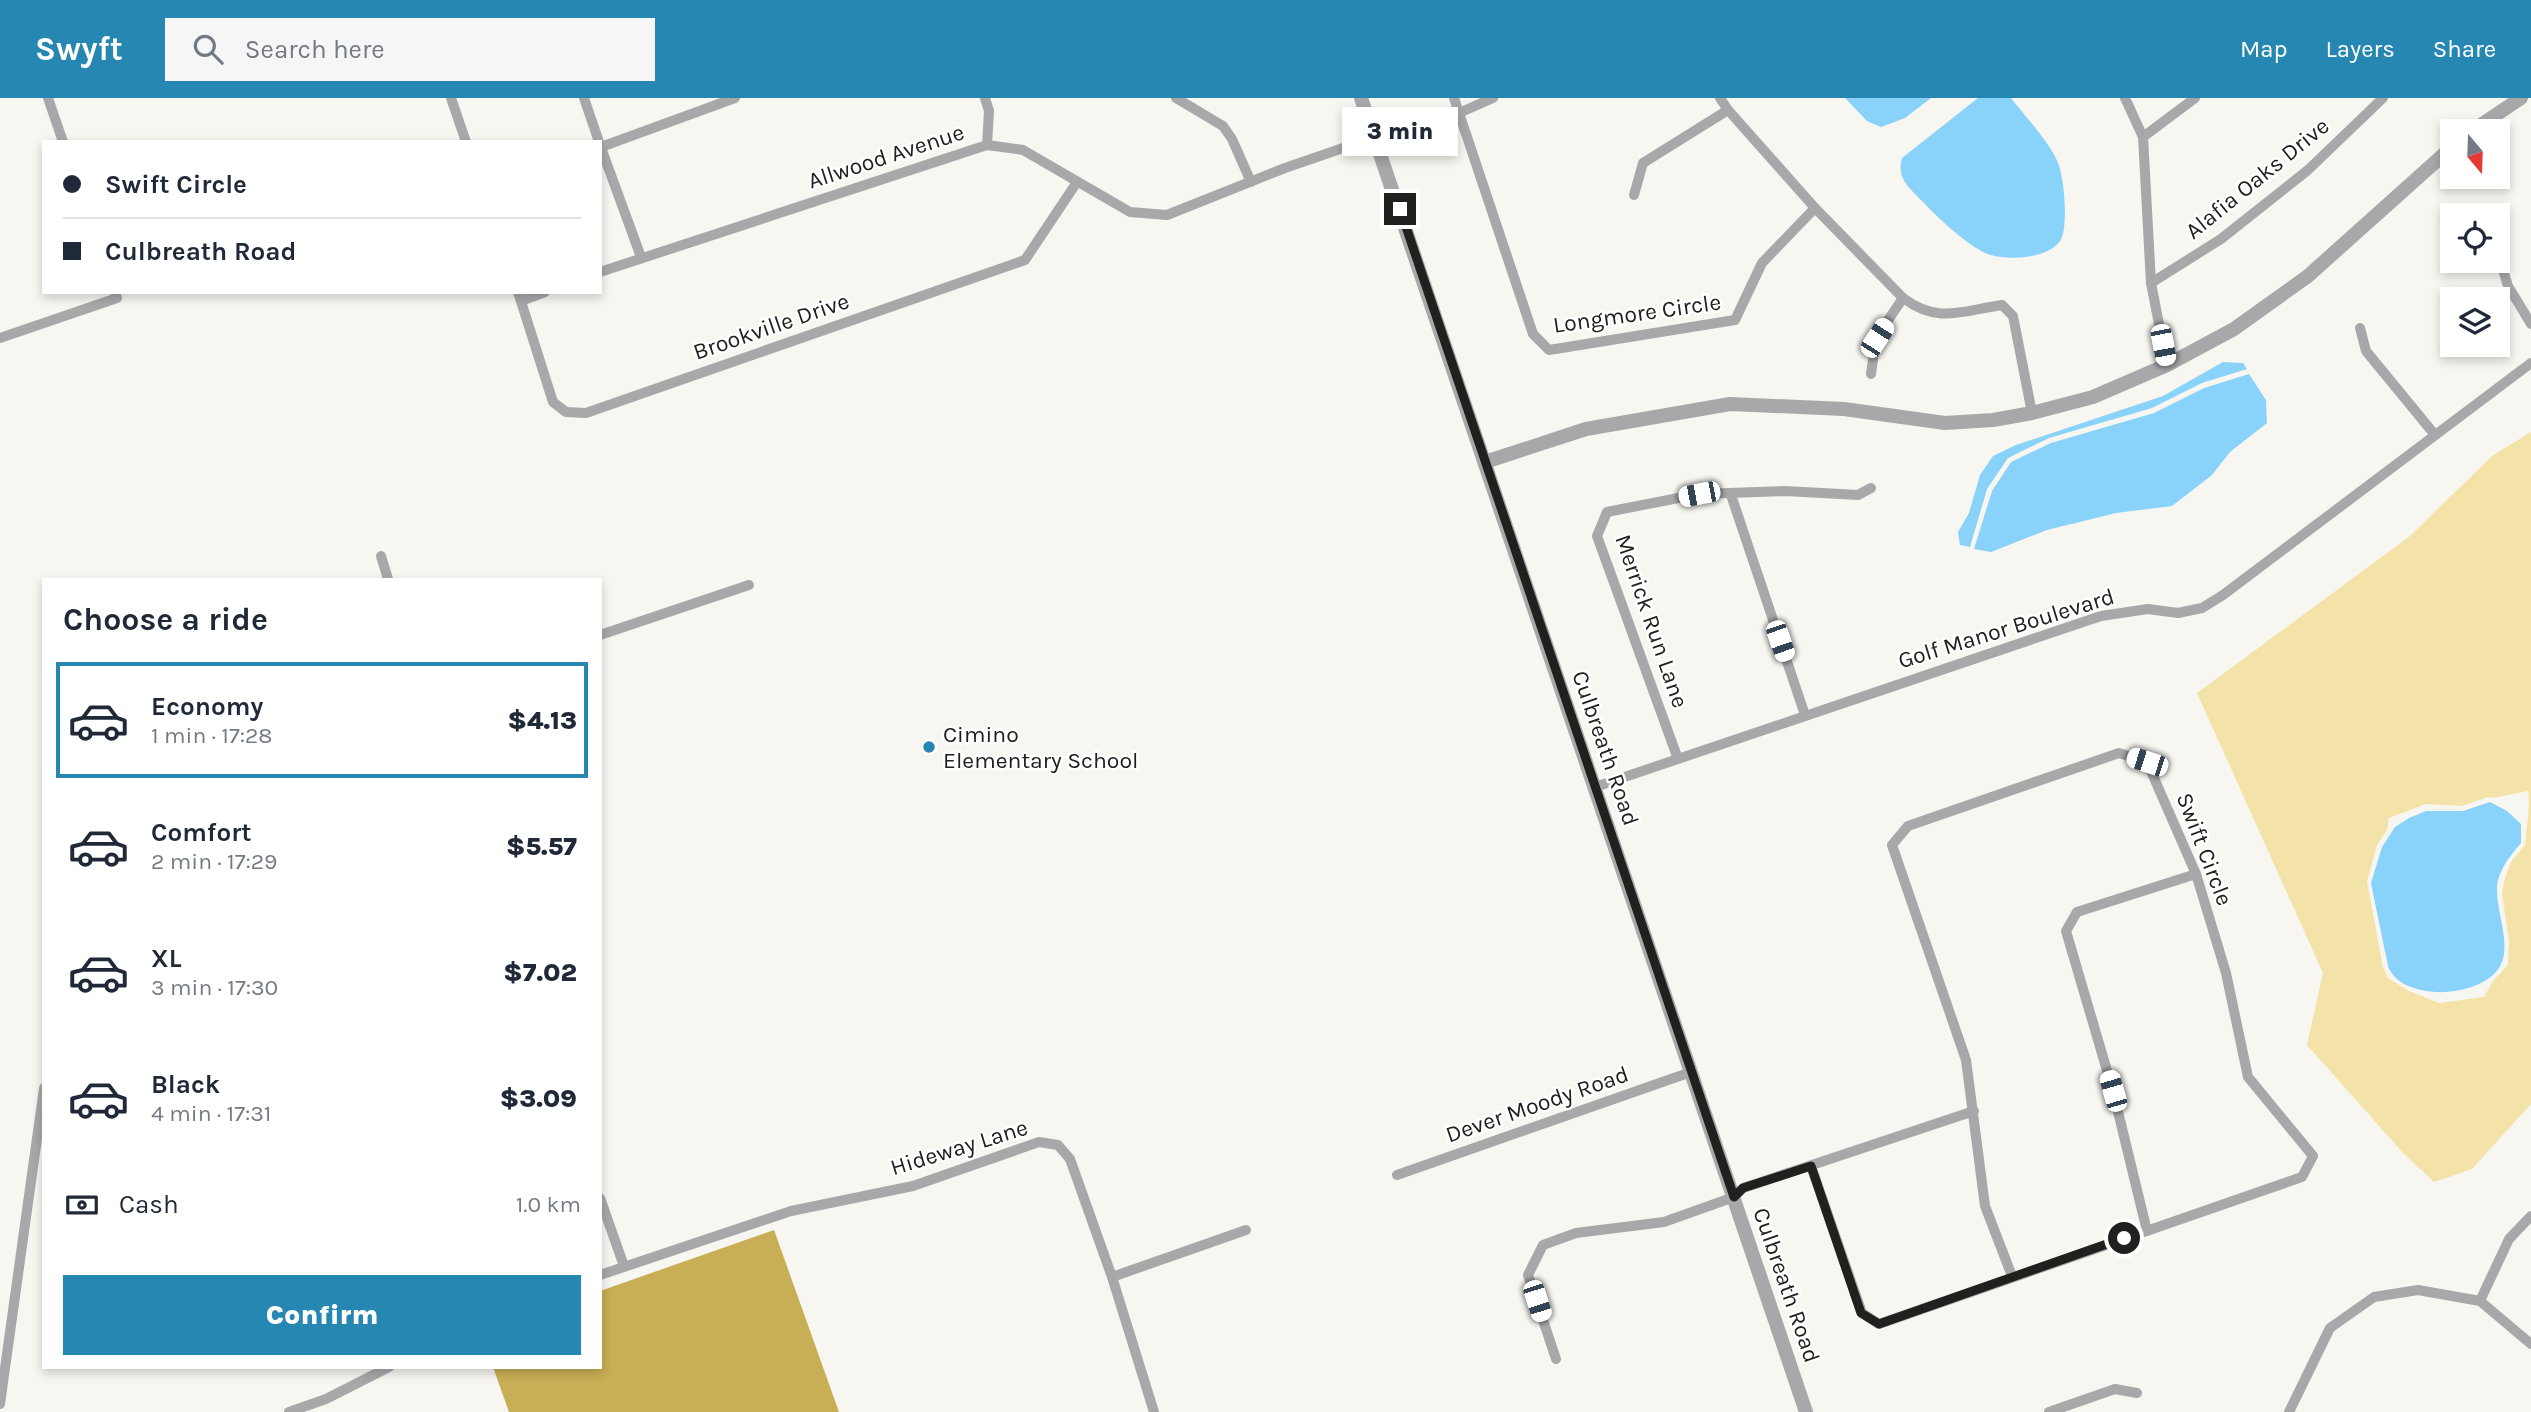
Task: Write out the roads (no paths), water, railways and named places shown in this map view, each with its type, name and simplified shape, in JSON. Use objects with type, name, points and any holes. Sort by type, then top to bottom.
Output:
[{"type":"street","points":[[48,98],[62,140]]},
{"type":"street","points":[[452,98],[465,140]]},
{"type":"street","points":[[584,98],[598,140]]},
{"type":"street","points":[[602,144],[720,100],[735,98]]},
{"type":"street","points":[[985,98],[989,111],[987,145]]},
{"type":"street","points":[[1176,98],[1223,126],[1232,139],[1251,182]]},
{"type":"street","name":"Culbreath Road","points":[[1361,98],[1806,1412]]},
{"type":"street","name":"Longmore Circle","points":[[1454,98],[1533,334],[1549,350],[1735,320],[1762,263],[1815,208]]},
{"type":"street","name":"Allwood Avenue","points":[[602,271],[987,145],[1023,150],[1130,212],[1167,215],[1375,137],[1460,113],[1493,98]]},
{"type":"street","points":[[1720,98],[1815,208],[1902,298],[1919,310],[1938,315],[2002,305],[2013,316],[2032,413]]},
{"type":"street","points":[[2125,98],[2143,137],[2151,283],[2167,365]]},
{"type":"street","points":[[2143,137],[2195,98]]},
{"type":"street","name":"Alafia Oaks Drive","points":[[2151,283],[2221,239],[2308,170],[2383,98]]},
{"type":"street","points":[[2490,119],[2521,98]]},
{"type":"street","points":[[1634,195],[1643,163],[1728,110]]},
{"type":"street","points":[[602,150],[641,257]]},
{"type":"street","points":[[1485,462],[1586,429],[1730,404],[1844,409],[1945,423],[1993,420],[2093,397],[2167,365],[2234,329],[2308,276],[2440,158]]},
{"type":"street","name":"Brookville Drive","points":[[519,297],[553,402],[566,412],[586,413],[1025,260],[1077,182]]},
{"type":"street","points":[[2504,273],[2508,286],[2531,324]]},
{"type":"street","points":[[0,338],[117,298],[116,294]]},
{"type":"street","points":[[1871,374],[1877,338],[1902,298]]},
{"type":"street","points":[[2360,328],[2366,351],[2435,435]]},
{"type":"street","name":"Golf Manor Boulevard","points":[[1595,788],[2101,616],[2148,609],[2178,613],[2202,608],[2223,595],[2531,363]]},
{"type":"street","name":"Merrick Run Lane","points":[[1678,759],[1597,536],[1607,512],[1699,494],[1731,495],[1784,491],[1858,495],[1871,488]]},
{"type":"street","points":[[1731,495],[1805,715]]},
{"type":"street","points":[[381,556],[388,578]]},
{"type":"street","points":[[602,634],[749,585]]},
{"type":"street","name":"Swift Circle","points":[[1811,1166],[1861,1313],[1879,1324],[2302,1177],[2312,1156],[2248,1077],[2226,973],[2196,874],[2147,762],[2119,753],[1908,826],[1892,845],[1966,1060],[1985,1206],[2012,1276]]},
{"type":"street","points":[[2147,1231],[2113,1091],[2066,931],[2077,912],[2196,874]]},
{"type":"street","name":"Dever Moody Road","points":[[1397,1175],[1691,1072]]},
{"type":"street","points":[[0,1404],[42,1102]]},
{"type":"street","points":[[1556,1359],[1528,1275],[1543,1245],[1576,1233],[1664,1222],[1734,1197],[1743,1188],[1974,1111]]},
{"type":"street","name":"Hideway Lane","points":[[602,1274],[791,1211],[913,1186],[1039,1142],[1058,1145],[1070,1159],[1112,1277],[1154,1412]]},
{"type":"street","points":[[602,1204],[624,1266]]},
{"type":"street","points":[[2480,1301],[2509,1239],[2531,1216]]},
{"type":"street","points":[[1112,1277],[1246,1230]]},
{"type":"street","points":[[2288,1412],[2330,1328],[2374,1297],[2418,1290],[2480,1301],[2531,1344]]},
{"type":"street","points":[[289,1412],[326,1399],[384,1369]]},
{"type":"street","points":[[2049,1412],[2115,1389],[2137,1393]]},
{"type":"water","points":[[1845,98],[1931,98],[1905,118],[1881,127],[1867,121]]},
{"type":"water","points":[[1978,98],[2011,98],[2055,155],[2064,190],[2064,225],[2060,241],[2045,252],[2013,258],[1985,253],[1944,223],[1909,187],[1903,177],[1902,158]]},
{"type":"water","points":[[2223,362],[2243,363],[2247,369],[2202,383],[2152,408],[2049,438],[2008,458],[1987,489],[1970,547],[1960,545],[1958,532],[1969,513],[1980,475],[1993,456],[2016,445],[2163,396]]},
{"type":"water","points":[[2249,374],[2266,400],[2267,423],[2230,452],[2212,475],[2172,506],[2116,513],[2047,530],[1991,552],[1974,549],[1992,491],[2011,462],[2051,443],[2154,413],[2204,388]]},
{"type":"water","points":[[2490,802],[2507,811],[2521,824],[2521,843],[2505,864],[2497,889],[2504,942],[2504,955],[2500,966],[2492,976],[2479,984],[2460,990],[2433,992],[2409,986],[2398,980],[2388,966],[2371,883],[2382,847],[2395,827],[2409,818],[2426,811],[2463,811]]},
{"type":"place","name":"Cimino Elementary School","points":[[929,747]]}]
